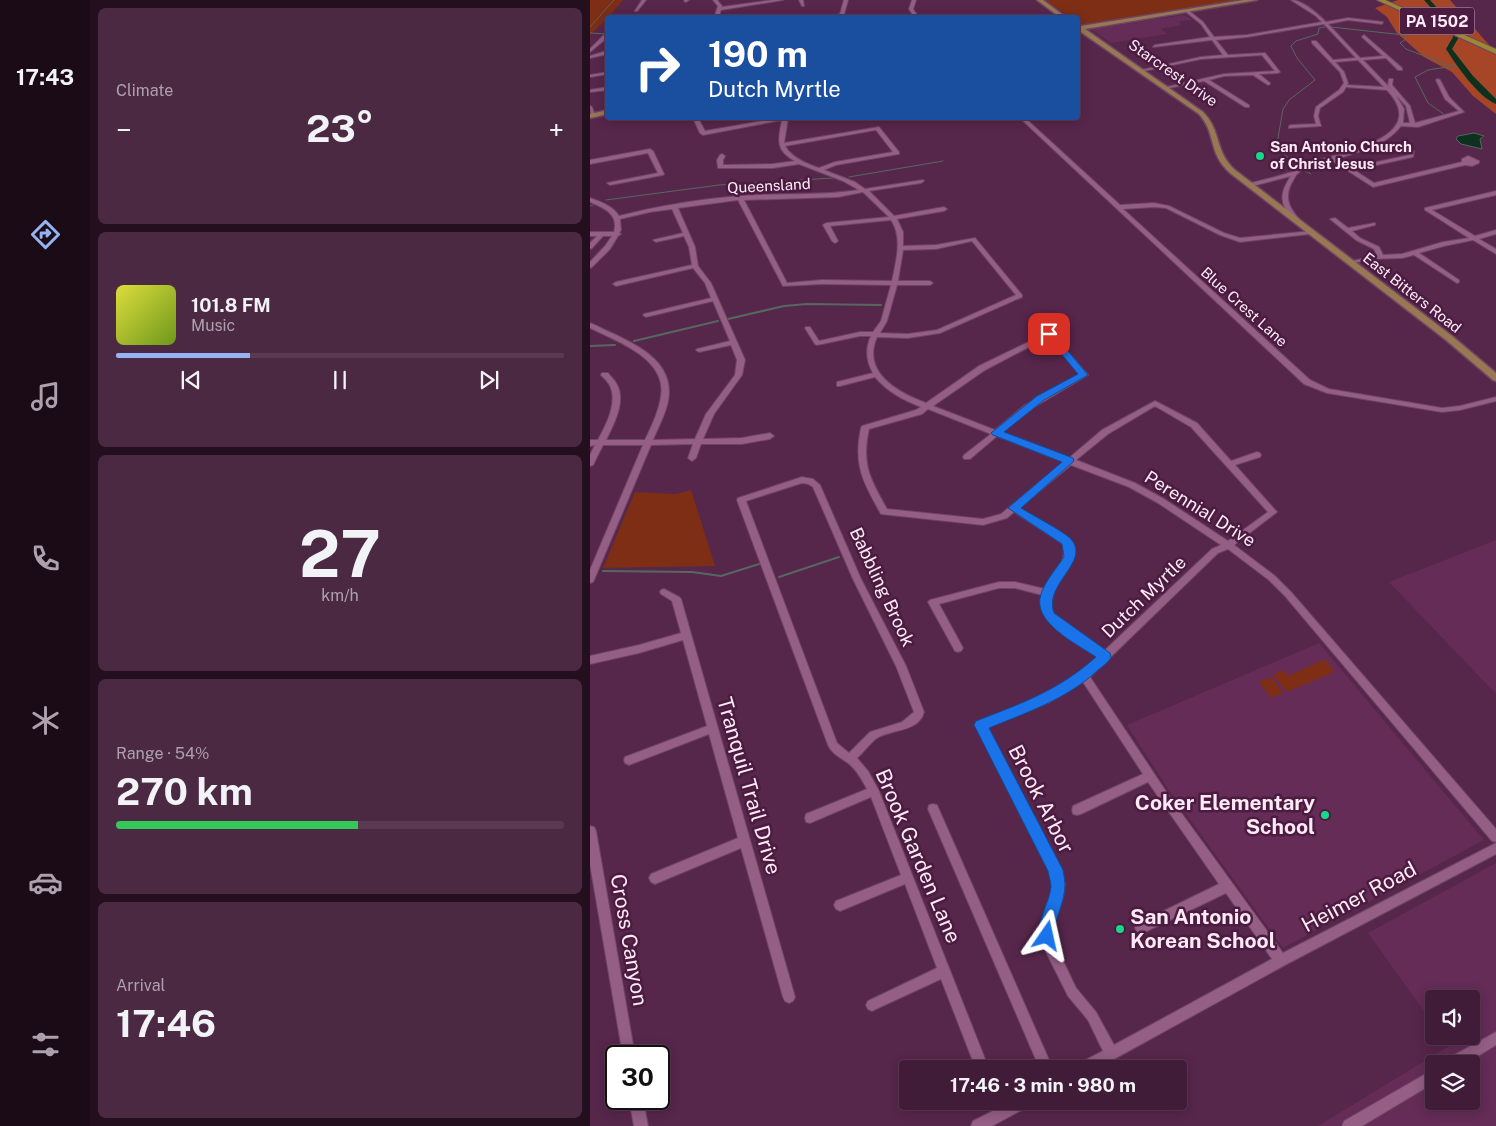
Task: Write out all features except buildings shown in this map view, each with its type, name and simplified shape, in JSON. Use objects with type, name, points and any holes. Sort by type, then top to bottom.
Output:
[{"type":"highway","name":"PA 1502","points":[[1388,0],[1496,47]]},
{"type":"highway","points":[[1398,0],[1470,33],[1485,43]]},
{"type":"highway","name":"PA 1502","points":[[1377,1],[1496,52]]},
{"type":"main road","points":[[1040,0],[1061,15]]},
{"type":"main road","points":[[1080,28],[1254,0]]},
{"type":"main road","name":"Starcrest Drive","points":[[1080,29],[1167,87],[1221,130]]},
{"type":"main road","points":[[592,115],[605,113]]},
{"type":"main road","name":"Starcrest Drive","points":[[1214,123],[1215,133],[1219,141],[1220,159],[1237,176],[1310,232]]},
{"type":"main road","name":"East Bitters Road","points":[[1310,232],[1449,338],[1496,378]]},
{"type":"street","points":[[636,10],[644,0]]},
{"type":"street","points":[[715,0],[719,4],[717,15]]},
{"type":"street","points":[[719,9],[781,0]]},
{"type":"street","points":[[841,15],[846,0]]},
{"type":"street","points":[[914,0],[910,9],[915,15]]},
{"type":"street","points":[[1249,185],[1296,172],[1314,163],[1375,144],[1388,137],[1401,124],[1403,116],[1401,105],[1388,89],[1313,12],[1292,0]]},
{"type":"street","points":[[761,3],[762,11]]},
{"type":"street","points":[[1188,11],[1199,20],[1226,56]]},
{"type":"street","points":[[1155,46],[1213,38],[1247,36],[1350,19],[1382,23]]},
{"type":"street","points":[[591,54],[605,36]]},
{"type":"street","points":[[1364,36],[1400,69]]},
{"type":"street","points":[[600,41],[605,42]]},
{"type":"street","points":[[1291,126],[1319,125],[1316,116],[1318,107],[1338,94],[1345,86],[1344,75],[1314,42]]},
{"type":"street","points":[[591,54],[605,52]]},
{"type":"street","points":[[1142,70],[1201,58],[1263,54],[1278,72],[1224,75],[1167,87]]},
{"type":"street","points":[[1332,61],[1386,57]]},
{"type":"street","points":[[1254,73],[1268,84]]},
{"type":"street","points":[[590,76],[605,74]]},
{"type":"street","points":[[1205,79],[1247,106]]},
{"type":"street","points":[[1391,80],[1390,85],[1408,106],[1413,125]]},
{"type":"street","points":[[1401,124],[1413,125],[1462,112],[1448,100],[1438,80]]},
{"type":"street","points":[[1345,86],[1388,89]]},
{"type":"street","points":[[590,91],[605,88]]},
{"type":"street","points":[[590,107],[592,115]]},
{"type":"street","points":[[697,120],[703,133],[775,120]]},
{"type":"street","points":[[786,120],[782,145],[787,154],[800,162],[847,180],[866,191],[894,218],[900,230],[901,248],[884,320],[876,333],[870,352],[872,365],[877,374],[840,384]]},
{"type":"street","name":"Blue Crest Lane","points":[[1025,120],[1307,382],[1316,388],[1442,410],[1460,408],[1496,399]]},
{"type":"street","points":[[782,145],[877,128],[897,153],[835,164],[820,170]]},
{"type":"street","points":[[590,162],[650,151],[661,174],[610,184]]},
{"type":"street","points":[[1349,170],[1411,156],[1412,152]]},
{"type":"street","points":[[722,156],[720,167],[773,166],[800,162]]},
{"type":"street","points":[[1331,158],[1374,185],[1465,163]]},
{"type":"street","points":[[1296,172],[1287,185],[1285,192],[1286,204],[1291,214],[1310,232]]},
{"type":"street","name":"Queensland","points":[[618,218],[650,210],[740,198],[838,195],[921,181]]},
{"type":"street","points":[[1495,192],[1427,209],[1496,252]]},
{"type":"street","points":[[740,198],[785,285],[822,282],[930,283]]},
{"type":"street","points":[[590,200],[608,208],[618,218],[618,234],[610,247],[590,266]]},
{"type":"street","points":[[1120,207],[1154,205],[1167,207],[1222,234],[1240,240],[1310,232]]},
{"type":"street","points":[[676,208],[692,247],[695,266],[708,284],[741,360],[741,371],[735,383],[706,420],[692,458]]},
{"type":"street","points":[[835,241],[826,226],[894,218],[944,209]]},
{"type":"street","points":[[1333,219],[1358,239],[1377,248],[1381,257]]},
{"type":"street","points":[[1349,230],[1373,224]]},
{"type":"street","points":[[1350,263],[1367,258],[1402,256],[1496,232]]},
{"type":"street","points":[[590,234],[618,234]]},
{"type":"street","points":[[656,240],[686,234]]},
{"type":"street","points":[[590,247],[601,235]]},
{"type":"street","points":[[808,328],[817,343],[851,335],[876,333],[908,336],[938,332],[1020,296],[973,239],[936,247],[901,248]]},
{"type":"street","points":[[1414,252],[1457,280]]},
{"type":"street","points":[[616,284],[695,266]]},
{"type":"street","points":[[646,315],[714,299]]},
{"type":"street","points":[[590,325],[642,352],[660,370],[664,382],[665,398],[590,580]]},
{"type":"street","points":[[967,457],[1041,398],[1084,375],[1049,334],[982,368],[928,407],[915,414],[865,428],[860,451],[862,468],[884,512],[982,522],[995,520],[1014,508],[1105,432],[1155,403],[1194,425],[1230,464],[1257,454]]},
{"type":"street","points":[[699,350],[732,342]]},
{"type":"street","name":"Perennial Drive","points":[[877,374],[884,383],[897,393],[928,407],[1147,492],[1255,563],[1288,594],[1496,838]]},
{"type":"street","points":[[590,462],[617,400],[614,384],[605,375]]},
{"type":"street","points":[[714,394],[723,396]]},
{"type":"street","points":[[590,443],[742,441],[770,436]]},
{"type":"street","name":"Dutch Myrtle","points":[[981,725],[1047,699],[1084,676],[1215,551],[1228,545],[1273,512],[1230,464]]},
{"type":"street","name":"Babbling Brook","points":[[741,500],[802,480],[810,481],[816,485],[861,587],[901,666],[919,712],[918,716],[905,725],[874,735],[850,759]]},
{"type":"street","name":"Brook Garden Lane","points":[[741,500],[833,745],[839,753],[850,759],[864,773],[874,791],[979,1060]]},
{"type":"street","points":[[1014,508],[1066,542],[1070,550],[1068,562],[1047,594],[1045,604],[1049,615],[1056,622],[1105,657]]},
{"type":"street","points":[[958,648],[933,602],[998,585],[1015,586],[1047,594]]},
{"type":"street","name":"Tranquil Trail Drive","points":[[664,592],[676,599],[789,997]]},
{"type":"street","points":[[590,660],[639,650],[686,635]]},
{"type":"street","points":[[1084,676],[1149,776],[1281,961]]},
{"type":"street","name":"Brook Arbor","points":[[981,725],[1055,870],[1058,884],[1056,898],[1047,924],[1050,948],[1072,992],[1092,1016],[1111,1053]]},
{"type":"street","points":[[629,760],[712,728]]},
{"type":"street","points":[[1077,810],[1149,776]]},
{"type":"street","points":[[810,818],[874,791]]},
{"type":"street","points":[[933,809],[1043,1060]]},
{"type":"street","name":"Cross Canyon","points":[[590,831],[627,1045]]},
{"type":"street","points":[[655,878],[745,841]]},
{"type":"street","name":"Heimer Road","points":[[1099,1060],[1281,961],[1496,848]]},
{"type":"street","points":[[840,905],[907,878]]},
{"type":"street","points":[[1141,928],[1228,886]]},
{"type":"street","points":[[872,1005],[944,971]]},
{"type":"street","points":[[1467,1055],[1496,1038]]},
{"type":"street","points":[[1349,1126],[1425,1080]]},
{"type":"street","points":[[638,1110],[641,1126]]},
{"type":"street","points":[[978,1126],[996,1110]]},
{"type":"shaded area","points":[[590,0],[623,0],[610,15],[605,15],[605,21],[590,35]]},
{"type":"shaded area","points":[[1045,0],[1243,0],[1086,25],[1080,23],[1080,15],[1067,15]]},
{"type":"shaded area","points":[[1398,0],[1450,0],[1496,53],[1496,114],[1473,96],[1452,72],[1424,57],[1397,33],[1387,17],[1375,8]]},
{"type":"shaded area","points":[[1184,15],[1193,20],[1179,21],[1181,25],[1161,29],[1168,34],[1111,43],[1091,29]]},
{"type":"shaded area","points":[[1474,133],[1484,136],[1480,139],[1482,149],[1461,144],[1456,139],[1458,136]]},
{"type":"shaded area","points":[[691,490],[715,566],[603,568],[635,492],[676,494]]},
{"type":"shaded area","points":[[1496,540],[1496,694],[1389,582]]},
{"type":"shaded area","name":"Coker Elementary School","points":[[1319,643],[1484,840],[1283,948],[1168,789],[1127,725]]},
{"type":"shaded area","points":[[1323,660],[1327,661],[1334,672],[1289,691],[1285,690],[1273,675],[1283,670],[1288,676]]},
{"type":"shaded area","points":[[1271,677],[1283,693],[1271,698],[1259,682]]},
{"type":"shaded area","points":[[1496,863],[1496,1126],[1318,1126],[1425,1061],[1425,1110],[1480,1110],[1480,1055],[1434,1055],[1448,1045],[1480,1045],[1480,990],[1425,990],[1425,1012],[1368,933]]},
{"type":"waterway","points":[[590,27],[614,0]]},
{"type":"waterway","points":[[1427,0],[1455,31],[1456,37]]},
{"type":"waterway","points":[[1299,168],[1281,151],[1277,144],[1283,109],[1289,100],[1315,80],[1297,58],[1291,46],[1296,41],[1318,34],[1319,28],[1325,27]]},
{"type":"waterway","points":[[1331,27],[1404,35],[1406,39],[1400,43],[1406,49],[1450,66]]},
{"type":"waterway","points":[[590,33],[605,34]]},
{"type":"waterway","points":[[1455,38],[1449,49],[1470,78],[1496,102]]},
{"type":"waterway","points":[[1445,115],[1428,103],[1415,77],[1428,70],[1459,65]]},
{"type":"waterway","points":[[849,177],[943,161]]},
{"type":"waterway","points":[[1305,171],[1311,174]]},
{"type":"waterway","points":[[606,200],[719,185],[833,178]]},
{"type":"waterway","points":[[728,319],[784,306],[807,304],[881,305]]},
{"type":"waterway","points":[[634,341],[718,321]]},
{"type":"waterway","points":[[590,346],[615,345]]},
{"type":"waterway","points":[[779,577],[839,557]]},
{"type":"waterway","points":[[603,571],[692,572],[721,576],[759,564]]},
{"type":"place","name":"San Antonio Church of Christ Jesus","points":[[1260,156]]},
{"type":"place","name":"Coker Elementary School","points":[[1325,815]]},
{"type":"place","name":"San Antonio Korean School","points":[[1120,929]]},
{"type":"route","points":[[1047,936],[1047,924],[1056,898],[1058,884],[1055,870],[981,725],[1047,699],[1084,676],[1105,657],[1056,622],[1049,615],[1045,604],[1047,594],[1070,558],[1070,550],[1066,542],[1014,508],[1069,461],[996,433],[1041,398],[1084,375],[1049,334]]}]
